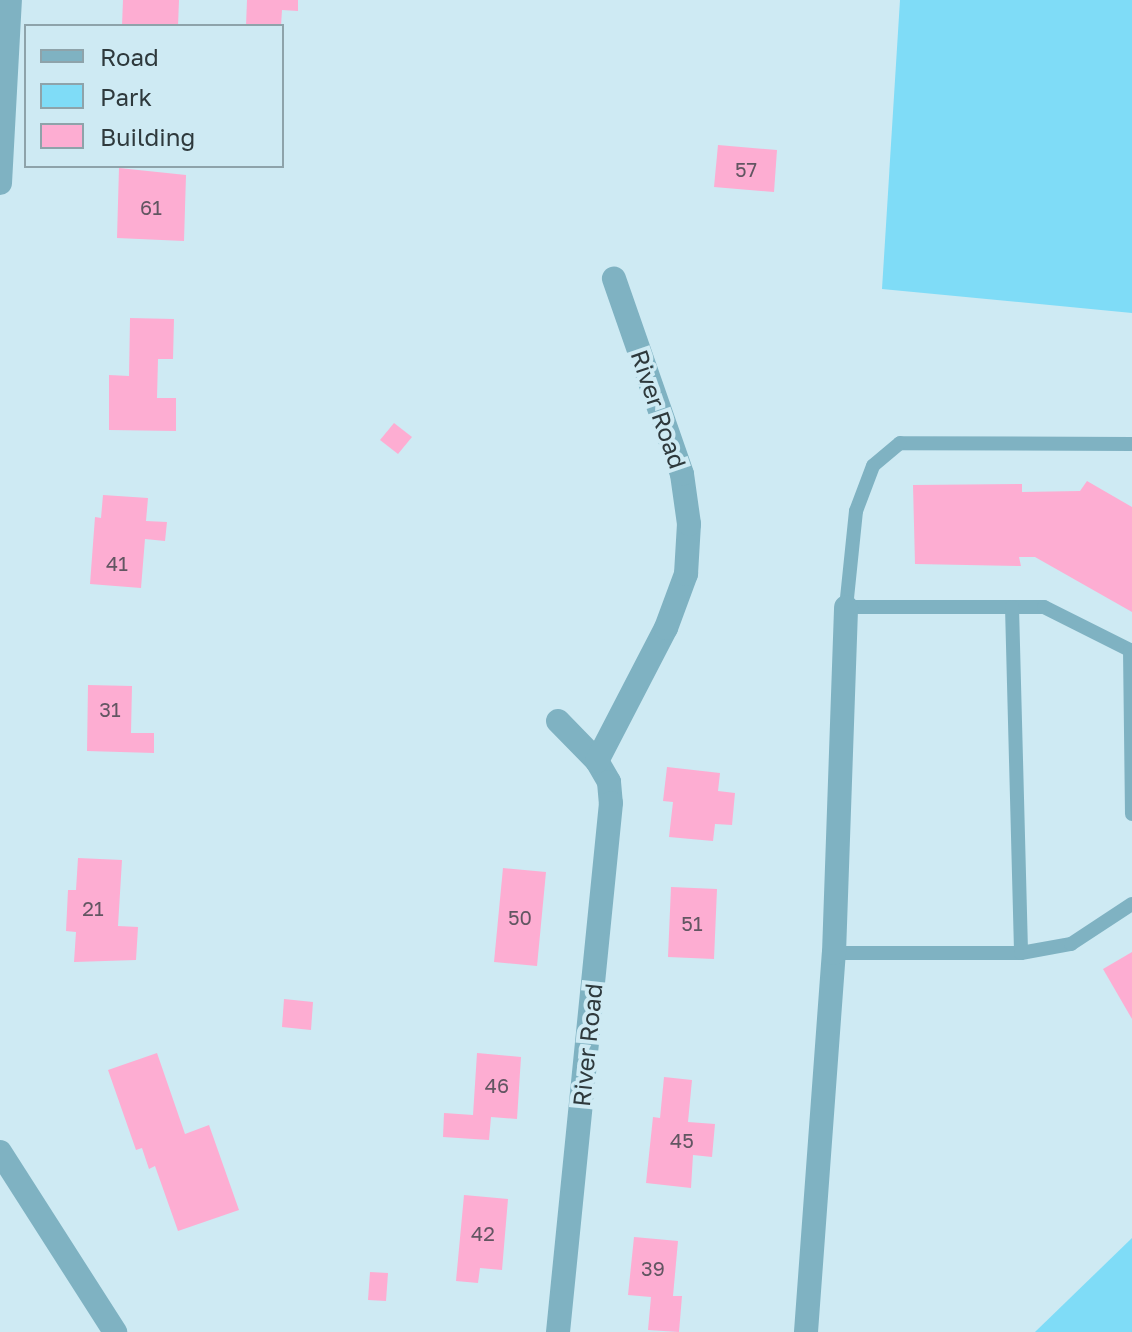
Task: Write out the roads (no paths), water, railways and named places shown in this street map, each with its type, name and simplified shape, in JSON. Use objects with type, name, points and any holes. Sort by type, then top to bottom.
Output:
[{"type":"street","points":[[0,183],[10,0]]},
{"type":"street","name":"River Road","points":[[597,761],[666,628],[686,574],[689,524],[682,474],[614,279]]},
{"type":"street","points":[[806,1332],[834,953],[846,607]]},
{"type":"street","name":"River Road","points":[[558,721],[597,761],[609,782],[611,803],[558,1332]]},
{"type":"street","points":[[0,1152],[115,1332]]},
{"type":"lane","points":[[1132,444],[900,443],[873,466],[856,511],[846,607],[1044,607],[1131,650],[1132,814]]},
{"type":"lane","points":[[1012,607],[1021,953]]},
{"type":"lane","points":[[834,953],[1021,953],[1071,944],[1132,904]]}]
